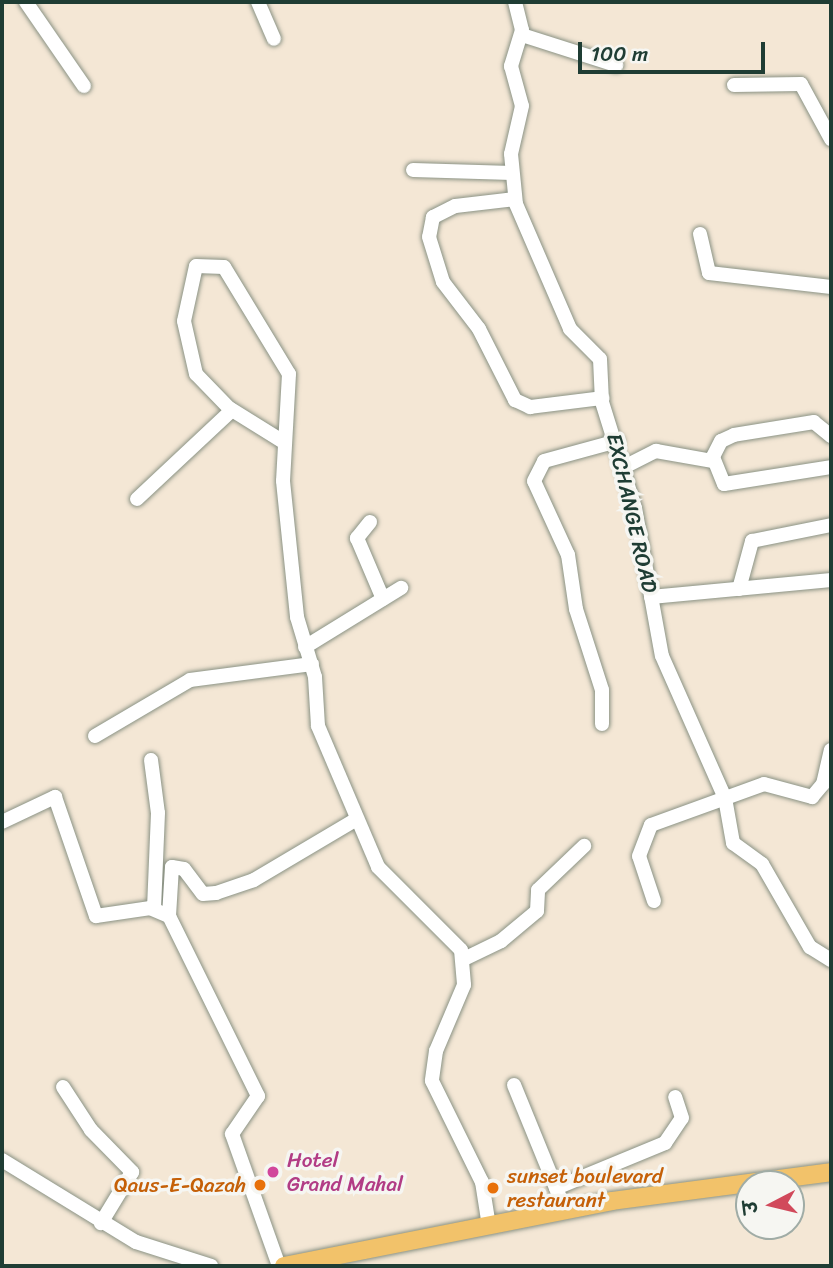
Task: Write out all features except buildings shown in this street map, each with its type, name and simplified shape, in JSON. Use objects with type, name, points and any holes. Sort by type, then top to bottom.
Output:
[{"type":"main road","points":[[281,1266],[565,1210],[831,1172]]},
{"type":"street","points":[[26,2],[84,86]]},
{"type":"street","points":[[258,2],[274,39]]},
{"type":"street","name":"EXCHANGE ROAD","points":[[515,2],[522,35],[511,65],[522,106],[512,173],[515,199],[570,329],[600,359],[602,398],[624,467],[662,656],[725,798],[733,843],[762,864],[810,947],[831,960]]},
{"type":"street","points":[[522,35],[616,65]]},
{"type":"street","points":[[734,85],[801,85],[831,139]]},
{"type":"street","points":[[412,170],[512,173]]},
{"type":"street","points":[[515,199],[455,206],[433,217],[429,237],[443,282],[479,329],[515,400],[530,407],[602,398]]},
{"type":"street","points":[[701,234],[709,273],[831,287]]},
{"type":"street","points":[[282,441],[232,410],[200,381],[185,328],[191,270],[214,262],[237,287],[289,374],[282,441],[305,647],[312,664],[318,726],[355,820],[378,867],[457,942],[464,959],[464,985],[436,1051],[432,1081],[482,1182],[489,1226]]},
{"type":"street","points":[[137,499],[232,410]]},
{"type":"street","points":[[831,435],[807,422],[734,435],[721,441],[713,461],[724,484],[831,467]]},
{"type":"street","points":[[603,724],[602,690],[576,609],[568,555],[534,481],[544,461],[617,441]]},
{"type":"street","points":[[624,467],[656,451],[713,461]]},
{"type":"street","points":[[370,522],[356,538],[383,599]]},
{"type":"street","points":[[739,589],[752,541],[831,525]]},
{"type":"street","points":[[651,597],[831,580]]},
{"type":"street","points":[[305,647],[401,588]]},
{"type":"street","points":[[95,736],[197,678],[312,664]]},
{"type":"street","points":[[654,901],[639,856],[647,828],[764,785],[814,796],[831,750]]},
{"type":"street","points":[[151,760],[158,804],[154,908]]},
{"type":"street","points":[[2,822],[55,797],[92,911],[108,919],[154,908],[169,916]]},
{"type":"street","points":[[281,1266],[232,1134],[258,1096],[169,916],[172,867],[184,869],[203,894],[216,893],[254,880],[355,820]]},
{"type":"street","points":[[464,959],[500,941],[537,911],[538,890],[584,846]]},
{"type":"street","points":[[514,1085],[565,1210]]},
{"type":"street","points":[[63,1087],[91,1130],[132,1172],[101,1223]]},
{"type":"street","points":[[556,1188],[666,1143],[682,1118],[675,1097]]},
{"type":"street","points":[[2,1160],[101,1223],[160,1253],[211,1266]]},
{"type":"place","name":"Hotel Grand Mahal","points":[[273,1172]]},
{"type":"place","name":"Qaus-E-Qazah","points":[[260,1185]]},
{"type":"place","name":"sunset boulevard restaurant","points":[[493,1188]]}]
